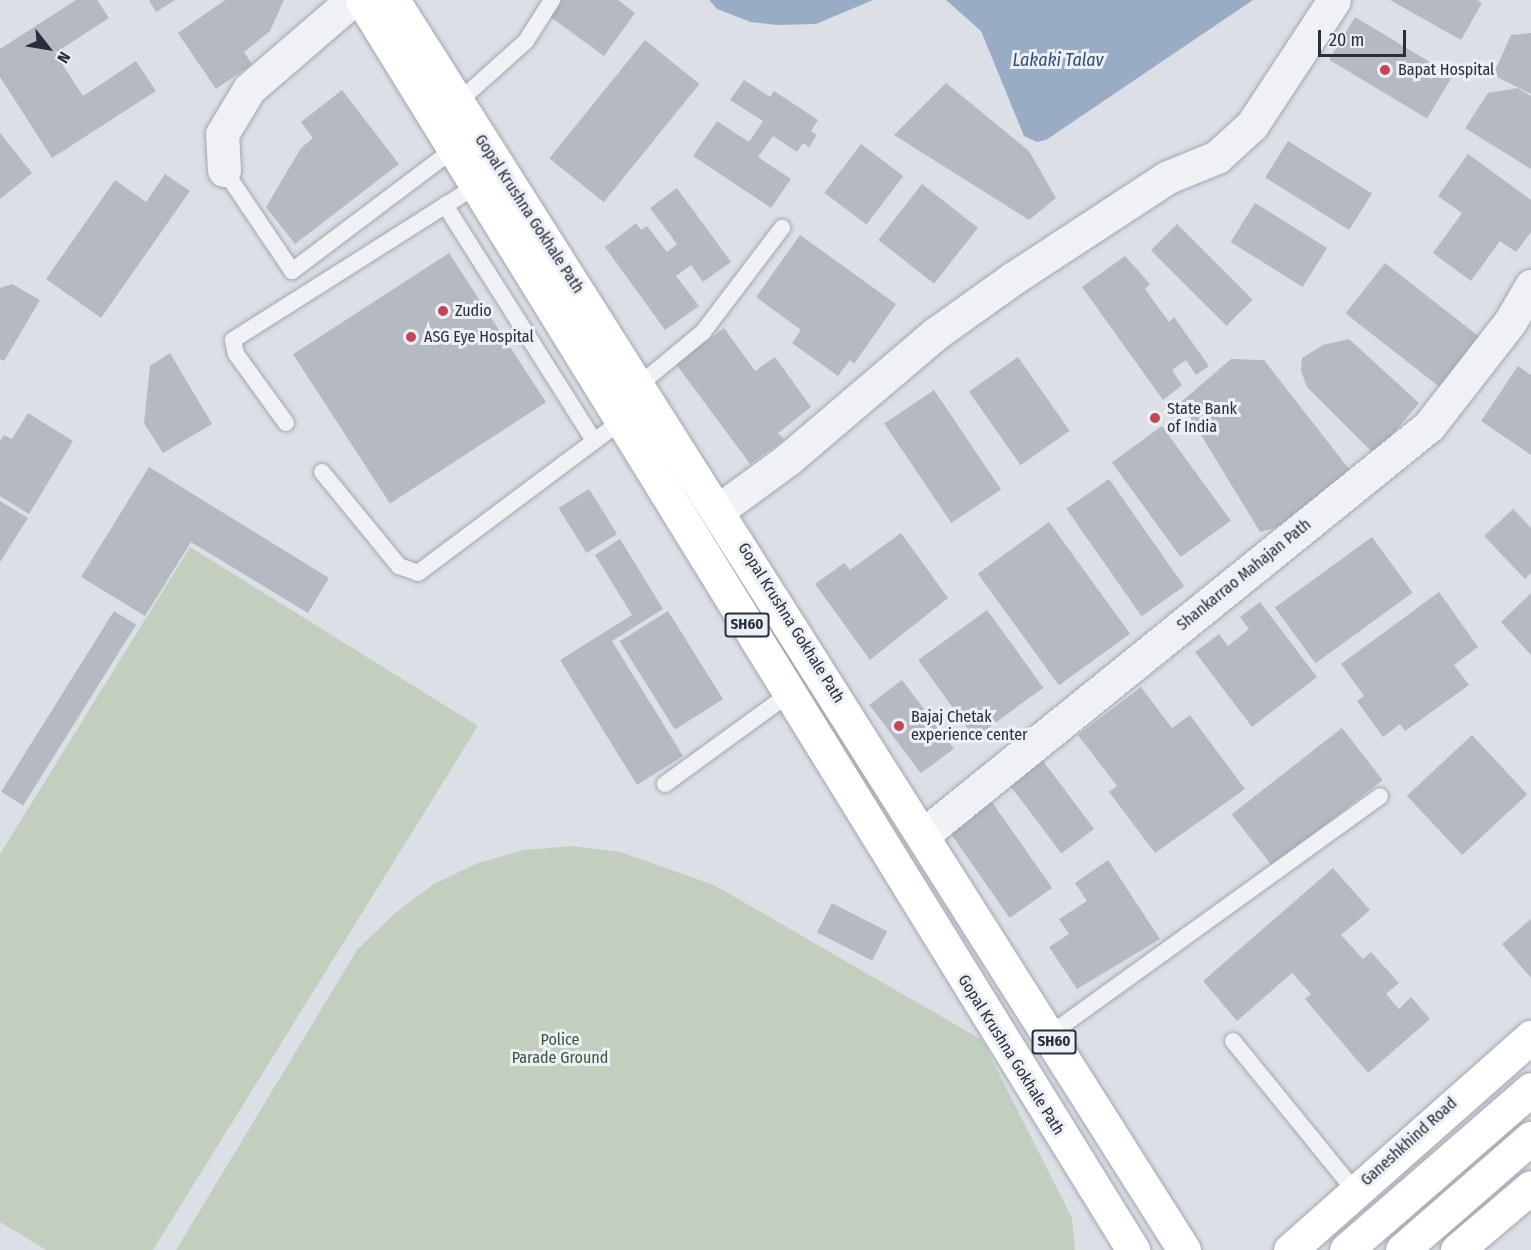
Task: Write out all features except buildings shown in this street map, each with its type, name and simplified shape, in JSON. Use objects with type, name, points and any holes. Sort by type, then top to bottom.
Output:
[{"type":"main road","name":"Gopal Krushna Gokhale Path","points":[[362,0],[1133,1250]]},
{"type":"main road","name":"Gopal Krushna Gokhale Path","points":[[393,0],[457,103],[720,509],[1184,1250]]},
{"type":"main road","name":"Ganeshkhind Road","points":[[1290,1250],[1531,1037]]},
{"type":"main road","points":[[1323,1220],[1347,1247],[1531,1089]]},
{"type":"main road","points":[[1402,1250],[1531,1138]]},
{"type":"main road","points":[[1457,1250],[1531,1187]]},
{"type":"street","points":[[224,170],[222,135],[249,89],[352,0]]},
{"type":"street","points":[[720,509],[787,460],[935,334],[1012,279],[1168,177],[1217,157],[1252,125],[1335,0]]},
{"type":"street","name":"Shankarrao Mahajan Path","points":[[924,834],[1429,426],[1510,322],[1531,286]]},
{"type":"lane","points":[[457,103],[526,41],[552,0]]},
{"type":"lane","points":[[224,170],[292,271],[454,149]]},
{"type":"lane","points":[[286,423],[236,354],[232,340],[476,186]]},
{"type":"lane","points":[[445,205],[594,441]]},
{"type":"lane","points":[[639,385],[703,332],[782,228]]},
{"type":"lane","points":[[322,472],[399,566],[418,573],[621,421]]},
{"type":"lane","points":[[665,784],[789,694]]},
{"type":"lane","points":[[1049,1035],[1380,796]]},
{"type":"lane","points":[[1233,1041],[1355,1191]]},
{"type":"green space","points":[[190,547],[478,726],[153,1250],[46,1250],[0,1222],[0,854]]},
{"type":"green space","name":"Police Parade Ground","points":[[572,846],[620,852],[714,885],[982,1040],[1072,1218],[1075,1250],[176,1250],[357,950],[395,913],[434,884],[478,863],[524,850]]},
{"type":"water","points":[[709,0],[873,0],[816,24],[777,25],[751,22],[717,9]]},
{"type":"water","name":"Lakaki Talav","points":[[946,0],[1253,0],[1046,140],[1037,142],[1024,136],[981,31]]},
{"type":"place","name":"Bapat Hospital","points":[[1385,70]]},
{"type":"place","name":"Zudio","points":[[443,311]]},
{"type":"place","name":"ASG Eye Hospital","points":[[411,337]]},
{"type":"place","name":"State Bank of India","points":[[1155,418]]},
{"type":"place","name":"Bajaj Chetak experience center","points":[[899,726]]}]
